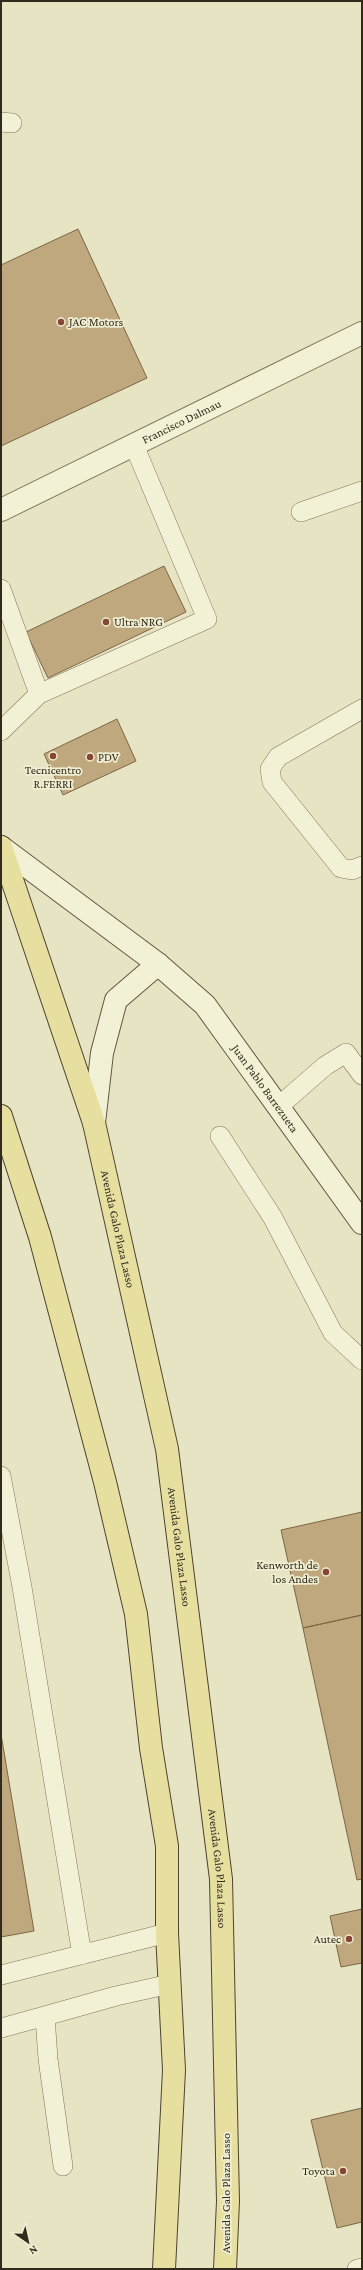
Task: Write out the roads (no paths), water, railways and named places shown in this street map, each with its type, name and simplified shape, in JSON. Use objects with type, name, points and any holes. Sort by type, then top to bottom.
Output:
[{"type":"main road","name":"Francisco Dalmau","points":[[1,510],[362,333]]},
{"type":"main road","name":"Juan Pablo Barrezueta","points":[[1,847],[158,964],[205,1005],[362,1223]]},
{"type":"main road","name":"Avenida Galo Plaza Lasso","points":[[1,847],[94,1123],[167,1449],[221,1879],[228,2201],[225,2269]]},
{"type":"main road","points":[[94,1123],[102,1053],[116,1000],[158,964]]},
{"type":"main road","points":[[1,1116],[42,1245],[105,1482],[136,1614],[152,1748],[167,1846],[167,1933],[174,2070],[164,2269]]},
{"type":"lane","points":[[1,731],[39,694],[207,619],[134,445]]},
{"type":"lane","points":[[301,512],[362,491]]},
{"type":"lane","points":[[1,589],[39,694]]},
{"type":"lane","points":[[362,709],[278,757],[270,769],[272,782],[340,868],[352,870],[362,866]]},
{"type":"lane","points":[[278,1107],[325,1066],[346,1053],[362,1075]]},
{"type":"lane","points":[[220,1136],[273,1218],[333,1333],[362,1360]]},
{"type":"lane","points":[[1,1476],[22,1587],[82,1955]]},
{"type":"lane","points":[[1,1975],[167,1933]]},
{"type":"lane","points":[[1,2028],[116,1996],[170,1984]]},
{"type":"lane","points":[[45,2016],[48,2059],[63,2166]]},
{"type":"lane","points":[[357,2269],[362,2268]]},
{"type":"place","name":"JAC Motors","points":[[61,322]]},
{"type":"place","name":"Ultra NRG","points":[[106,622]]},
{"type":"place","name":"Tecnicentro R.FERRI","points":[[53,756]]},
{"type":"place","name":"PDV","points":[[90,757]]},
{"type":"place","name":"Kenworth de los Andes","points":[[326,1572]]},
{"type":"place","name":"Autec","points":[[349,1939]]},
{"type":"place","name":"Toyota","points":[[343,2171]]}]
